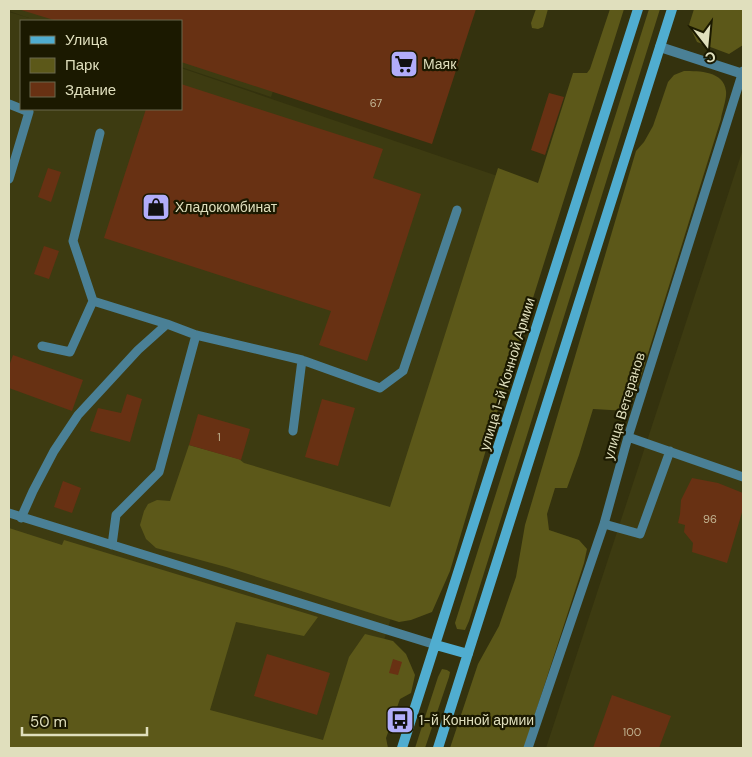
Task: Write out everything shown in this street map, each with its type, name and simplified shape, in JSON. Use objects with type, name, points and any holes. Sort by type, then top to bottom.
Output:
[{"type":"main road","name":"улица 1-й Конной Армии","points":[[402,748],[638,9]]},
{"type":"main road","points":[[438,748],[672,9]]},
{"type":"main road","points":[[436,645],[468,654]]},
{"type":"street","points":[[660,47],[743,73]]},
{"type":"lane","name":"улица Ветеранов","points":[[528,748],[604,524],[628,437],[743,73]]},
{"type":"lane","points":[[9,179],[29,112],[24,110]]},
{"type":"lane","points":[[42,346],[70,352],[93,300],[73,241],[100,133]]},
{"type":"lane","points":[[93,300],[196,335],[302,360],[380,388],[403,371],[456,210]]},
{"type":"lane","points":[[21,518],[54,451],[78,415],[138,350],[167,324]]},
{"type":"lane","points":[[112,545],[116,515],[159,472],[196,335]]},
{"type":"lane","points":[[293,431],[302,360]]},
{"type":"lane","points":[[628,437],[743,477]]},
{"type":"lane","points":[[604,524],[640,534],[670,451]]},
{"type":"lane","points":[[9,513],[436,645]]},
{"type":"shaded area","name":"Хладокомбинат","points":[[9,9],[302,9],[271,97],[182,67],[182,20],[20,20],[20,110],[182,110],[182,68],[524,185],[351,748],[9,748],[9,12],[29,18],[9,11]]},
{"type":"shaded area","points":[[743,149],[743,748],[546,748]]},
{"type":"green space","points":[[536,9],[548,9],[543,27],[538,29],[532,28],[531,23]]},
{"type":"green space","points":[[610,9],[624,9],[499,406],[450,571],[432,612],[411,620],[399,622],[226,567],[156,548],[146,539],[140,525],[144,511],[148,504],[157,500],[170,501],[189,445],[390,507],[498,168],[538,183],[573,73],[587,73],[590,69]]},
{"type":"green space","points":[[649,9],[660,9],[469,621],[465,630],[457,629],[455,623]]},
{"type":"green space","points":[[694,9],[743,9],[743,45],[729,54],[697,42],[689,25]]},
{"type":"green space","points":[[684,71],[697,71],[721,79],[726,94],[721,119],[635,395],[628,411],[593,409],[567,488],[555,488],[547,514],[549,530],[579,540],[587,549],[524,748],[450,748],[478,664],[499,626],[516,577],[525,525],[636,151],[644,142],[653,126],[668,82],[674,75]]},
{"type":"green space","points":[[9,528],[62,545],[64,540],[318,617],[304,636],[236,622],[210,710],[323,740],[349,657],[365,634],[393,641],[406,654],[415,675],[411,693],[400,699],[386,738],[388,748],[9,748]]},
{"type":"green space","points":[[442,669],[450,672],[449,677],[425,748],[415,748],[438,677]]},
{"type":"building","points":[[18,9],[476,9],[432,144],[182,62],[182,20],[54,20]]},
{"type":"building","points":[[182,84],[383,149],[373,178],[421,194],[367,361],[319,345],[331,311],[104,238],[146,110],[182,110]]},
{"type":"building","points":[[549,93],[564,97],[545,155],[531,150]]},
{"type":"building","points":[[48,168],[61,172],[51,202],[38,197]]},
{"type":"building","points":[[44,246],[59,251],[49,279],[34,274]]},
{"type":"building","points":[[13,355],[83,380],[72,411],[9,388],[9,366]]},
{"type":"building","points":[[127,394],[142,399],[130,442],[90,431],[98,408],[121,413]]},
{"type":"building","points":[[322,399],[355,408],[338,466],[305,457]]},
{"type":"building","points":[[198,414],[250,429],[241,460],[189,445]]},
{"type":"building","points":[[692,478],[718,483],[743,493],[743,509],[727,563],[692,552],[693,543],[684,532],[685,525],[678,523],[681,500]]},
{"type":"building","points":[[63,481],[81,488],[72,513],[54,507]]},
{"type":"building","points":[[267,654],[330,673],[317,715],[254,696]]},
{"type":"building","points":[[393,659],[402,662],[398,675],[389,673]]},
{"type":"building","points":[[612,695],[671,716],[659,748],[593,748]]},
{"type":"place","name":"Маяк","points":[[404,64]]},
{"type":"place","name":"Хладокомбинат","points":[[156,207]]},
{"type":"place","name":"1-й Конной армии","points":[[400,720]]}]
